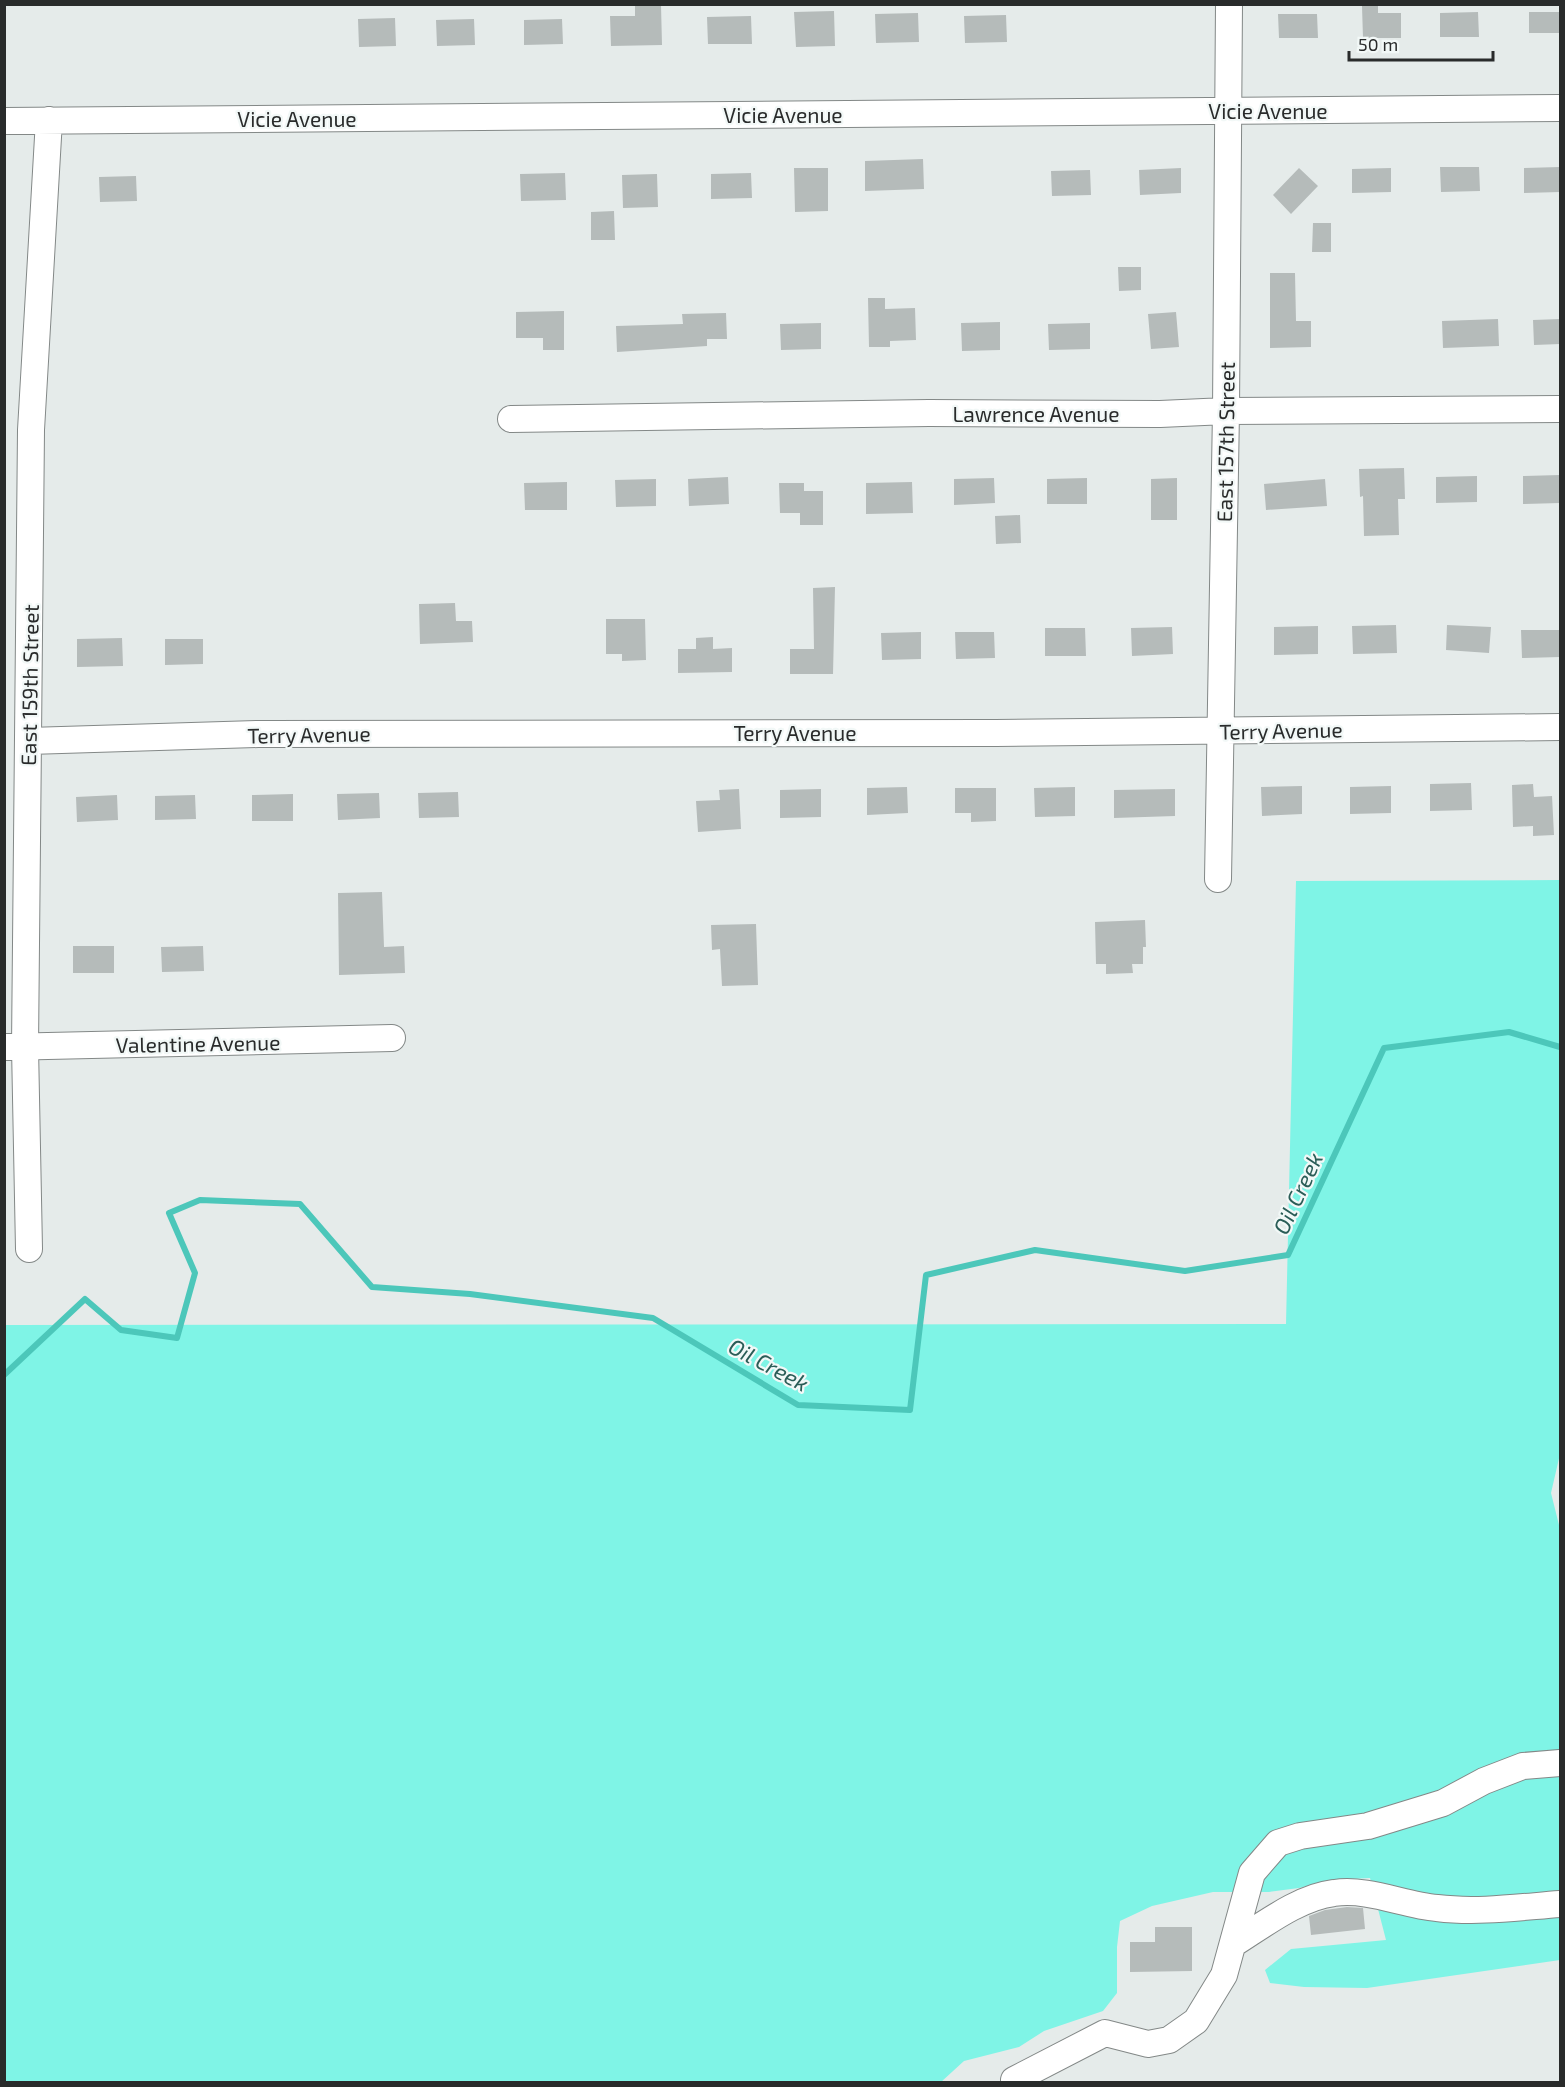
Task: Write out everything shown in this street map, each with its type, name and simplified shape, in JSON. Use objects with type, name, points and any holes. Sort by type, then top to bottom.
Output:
[{"type":"street","name":"East 157th Street","points":[[1218,879],[1226,411],[1229,4]]},
{"type":"street","name":"Vicie Avenue","points":[[4,121],[1560,108]]},
{"type":"street","name":"East 159th Street","points":[[29,1249],[15,1047],[29,741],[32,430],[49,120]]},
{"type":"street","name":"Lawrence Avenue","points":[[511,419],[928,413],[1160,414],[1226,411],[1560,409]]},
{"type":"street","name":"Terry Avenue","points":[[29,741],[258,734],[1220,731],[1560,727]]},
{"type":"street","name":"Valentine Avenue","points":[[15,1047],[392,1038]]},
{"type":"street","points":[[1014,2081],[1105,2033],[1148,2044],[1169,2040],[1196,2021],[1224,1975],[1252,1873],[1278,1843],[1300,1836],[1368,1826],[1443,1803],[1484,1781],[1523,1767],[1560,1763]]},
{"type":"street","points":[[1233,1944],[1294,1906],[1334,1893],[1369,1894],[1438,1909],[1488,1909],[1560,1904]]},
{"type":"shaded area","points":[[1560,880],[1560,1454],[1551,1493],[1560,1529],[1560,1960],[1367,1988],[1304,1987],[1270,1983],[1265,1970],[1291,1949],[1386,1940],[1370,1878],[1331,1880],[1269,1892],[1213,1892],[1152,1906],[1120,1921],[1117,1947],[1117,1993],[1103,2011],[1044,2031],[1019,2047],[964,2061],[941,2082],[5,2082],[4,1325],[1286,1324],[1296,881]]},
{"type":"building","points":[[661,5],[662,45],[611,46],[610,16],[635,16],[635,6]]},
{"type":"building","points":[[1362,6],[1378,6],[1378,13],[1401,13],[1401,38],[1363,38]]},
{"type":"building","points":[[834,11],[835,46],[796,47],[794,12]]},
{"type":"building","points":[[1478,12],[1479,37],[1440,37],[1440,13]]},
{"type":"building","points":[[1529,12],[1560,12],[1560,33],[1529,33]]},
{"type":"building","points":[[918,13],[919,42],[876,43],[875,14]]},
{"type":"building","points":[[1278,14],[1317,14],[1318,38],[1279,38]]},
{"type":"building","points":[[1006,15],[1007,42],[965,43],[964,16]]},
{"type":"building","points":[[751,16],[752,44],[708,44],[707,17]]},
{"type":"building","points":[[395,18],[396,46],[359,47],[358,19]]},
{"type":"building","points":[[474,19],[475,45],[437,46],[436,20]]},
{"type":"building","points":[[562,19],[563,44],[524,45],[524,20]]},
{"type":"building","points":[[923,159],[924,189],[865,191],[865,161]]},
{"type":"building","points":[[1440,167],[1479,167],[1480,191],[1441,192]]},
{"type":"building","points":[[1560,167],[1560,192],[1524,193],[1524,168]]},
{"type":"building","points":[[794,168],[828,168],[828,211],[795,212]]},
{"type":"building","points":[[1181,168],[1181,193],[1140,195],[1139,170]]},
{"type":"building","points":[[1299,168],[1318,186],[1291,214],[1273,195]]},
{"type":"building","points":[[1391,168],[1391,192],[1352,193],[1352,169]]},
{"type":"building","points":[[1090,170],[1091,195],[1052,196],[1051,171]]},
{"type":"building","points":[[565,173],[566,200],[521,201],[520,174]]},
{"type":"building","points":[[751,173],[752,198],[711,199],[711,174]]},
{"type":"building","points":[[657,174],[658,207],[623,208],[622,175]]},
{"type":"building","points":[[136,176],[137,201],[100,202],[99,177]]},
{"type":"building","points":[[614,211],[615,240],[591,240],[591,212]]},
{"type":"building","points":[[1313,223],[1331,223],[1331,252],[1312,252]]},
{"type":"building","points":[[1118,267],[1141,267],[1141,290],[1119,291]]},
{"type":"building","points":[[1270,273],[1295,273],[1296,321],[1311,321],[1311,347],[1270,348]]},
{"type":"building","points":[[868,298],[885,298],[885,309],[915,308],[916,340],[890,341],[890,347],[869,347]]},
{"type":"building","points":[[564,311],[564,350],[543,350],[543,338],[516,338],[516,312]]},
{"type":"building","points":[[1176,312],[1179,347],[1151,349],[1148,314]]},
{"type":"building","points":[[726,313],[727,339],[707,339],[707,346],[617,352],[616,326],[683,324],[682,314]]},
{"type":"building","points":[[1498,319],[1499,346],[1443,348],[1442,321]]},
{"type":"building","points":[[1560,319],[1560,344],[1534,345],[1533,320]]},
{"type":"building","points":[[1000,322],[1000,350],[962,351],[961,323]]},
{"type":"building","points":[[821,323],[821,349],[781,350],[780,324]]},
{"type":"building","points":[[1090,323],[1090,349],[1049,350],[1048,324]]},
{"type":"building","points":[[1404,468],[1405,499],[1398,499],[1399,535],[1364,536],[1363,496],[1360,497],[1359,469]]},
{"type":"building","points":[[1560,475],[1560,503],[1523,504],[1523,476]]},
{"type":"building","points":[[1477,476],[1477,502],[1436,503],[1436,477]]},
{"type":"building","points":[[728,477],[729,504],[689,506],[688,479]]},
{"type":"building","points":[[994,478],[995,503],[954,505],[954,479]]},
{"type":"building","points":[[1087,478],[1087,504],[1047,504],[1047,479]]},
{"type":"building","points":[[1177,478],[1177,520],[1151,520],[1151,479]]},
{"type":"building","points":[[656,479],[656,506],[616,507],[615,480]]},
{"type":"building","points":[[1325,479],[1327,506],[1266,510],[1264,484]]},
{"type":"building","points":[[567,482],[567,510],[525,510],[524,483]]},
{"type":"building","points":[[912,482],[913,513],[866,514],[866,483]]},
{"type":"building","points":[[779,483],[804,483],[804,491],[823,491],[823,525],[800,525],[800,513],[780,513]]},
{"type":"building","points":[[1020,515],[1021,543],[996,544],[995,516]]},
{"type":"building","points":[[835,587],[833,674],[790,674],[790,649],[814,649],[813,588]]},
{"type":"building","points":[[455,603],[456,621],[472,621],[473,642],[420,644],[419,604]]},
{"type":"building","points":[[606,619],[645,619],[646,660],[622,661],[622,654],[606,654]]},
{"type":"building","points":[[1396,625],[1397,653],[1353,654],[1352,626]]},
{"type":"building","points":[[1447,625],[1491,627],[1489,653],[1446,650]]},
{"type":"building","points":[[1318,626],[1318,654],[1274,655],[1274,627]]},
{"type":"building","points":[[1172,627],[1173,654],[1132,656],[1131,628]]},
{"type":"building","points":[[1045,628],[1085,628],[1086,656],[1045,656]]},
{"type":"building","points":[[1521,630],[1560,630],[1560,657],[1522,658]]},
{"type":"building","points":[[921,632],[921,659],[882,660],[881,633]]},
{"type":"building","points":[[955,632],[994,632],[995,658],[956,659]]},
{"type":"building","points":[[713,637],[713,649],[732,648],[732,672],[678,673],[678,649],[696,649],[696,638]]},
{"type":"building","points":[[122,638],[123,666],[77,667],[77,639]]},
{"type":"building","points":[[165,639],[203,639],[203,664],[165,665]]},
{"type":"building","points":[[1471,783],[1472,810],[1430,811],[1430,784]]},
{"type":"building","points":[[1533,784],[1534,797],[1552,796],[1554,835],[1533,836],[1533,826],[1513,827],[1512,785]]},
{"type":"building","points":[[1302,786],[1302,814],[1262,816],[1261,787]]},
{"type":"building","points":[[1391,786],[1391,813],[1350,814],[1350,787]]},
{"type":"building","points":[[907,787],[908,813],[867,815],[867,788]]},
{"type":"building","points":[[1075,787],[1075,816],[1035,817],[1034,788]]},
{"type":"building","points":[[955,788],[996,788],[996,821],[971,822],[971,813],[955,813]]},
{"type":"building","points":[[739,789],[741,829],[698,832],[696,801],[720,800],[719,790]]},
{"type":"building","points":[[821,789],[821,817],[780,818],[780,790]]},
{"type":"building","points":[[1175,789],[1175,816],[1114,818],[1114,790]]},
{"type":"building","points":[[458,792],[459,817],[419,818],[418,793]]},
{"type":"building","points":[[379,793],[380,818],[338,820],[337,794]]},
{"type":"building","points":[[293,794],[293,821],[252,821],[252,795]]},
{"type":"building","points":[[117,795],[118,820],[77,822],[76,797]]},
{"type":"building","points":[[195,795],[196,819],[155,820],[155,796]]},
{"type":"building","points":[[382,892],[384,947],[404,946],[405,973],[339,975],[338,893]]},
{"type":"building","points":[[1145,920],[1146,947],[1143,947],[1143,964],[1132,964],[1133,973],[1106,974],[1106,964],[1096,964],[1095,922]]},
{"type":"building","points":[[756,924],[758,985],[722,986],[720,949],[712,950],[711,925]]},
{"type":"building","points":[[73,946],[114,946],[114,973],[73,973]]},
{"type":"building","points":[[203,946],[204,971],[162,972],[161,947]]},
{"type":"building","points":[[1347,1907],[1363,1908],[1365,1929],[1311,1935],[1309,1916],[1325,1910]]},
{"type":"building","points":[[1155,1927],[1192,1927],[1192,1971],[1130,1972],[1130,1942],[1155,1942]]},
{"type":"waterway","name":"Oil Creek","points":[[4,1375],[85,1299],[121,1330],[177,1338],[195,1273],[169,1213],[200,1200],[300,1204],[372,1287],[470,1294],[653,1318],[798,1405],[910,1410],[926,1275],[1035,1250],[1185,1271],[1288,1255],[1384,1048],[1509,1032],[1560,1047]]}]
